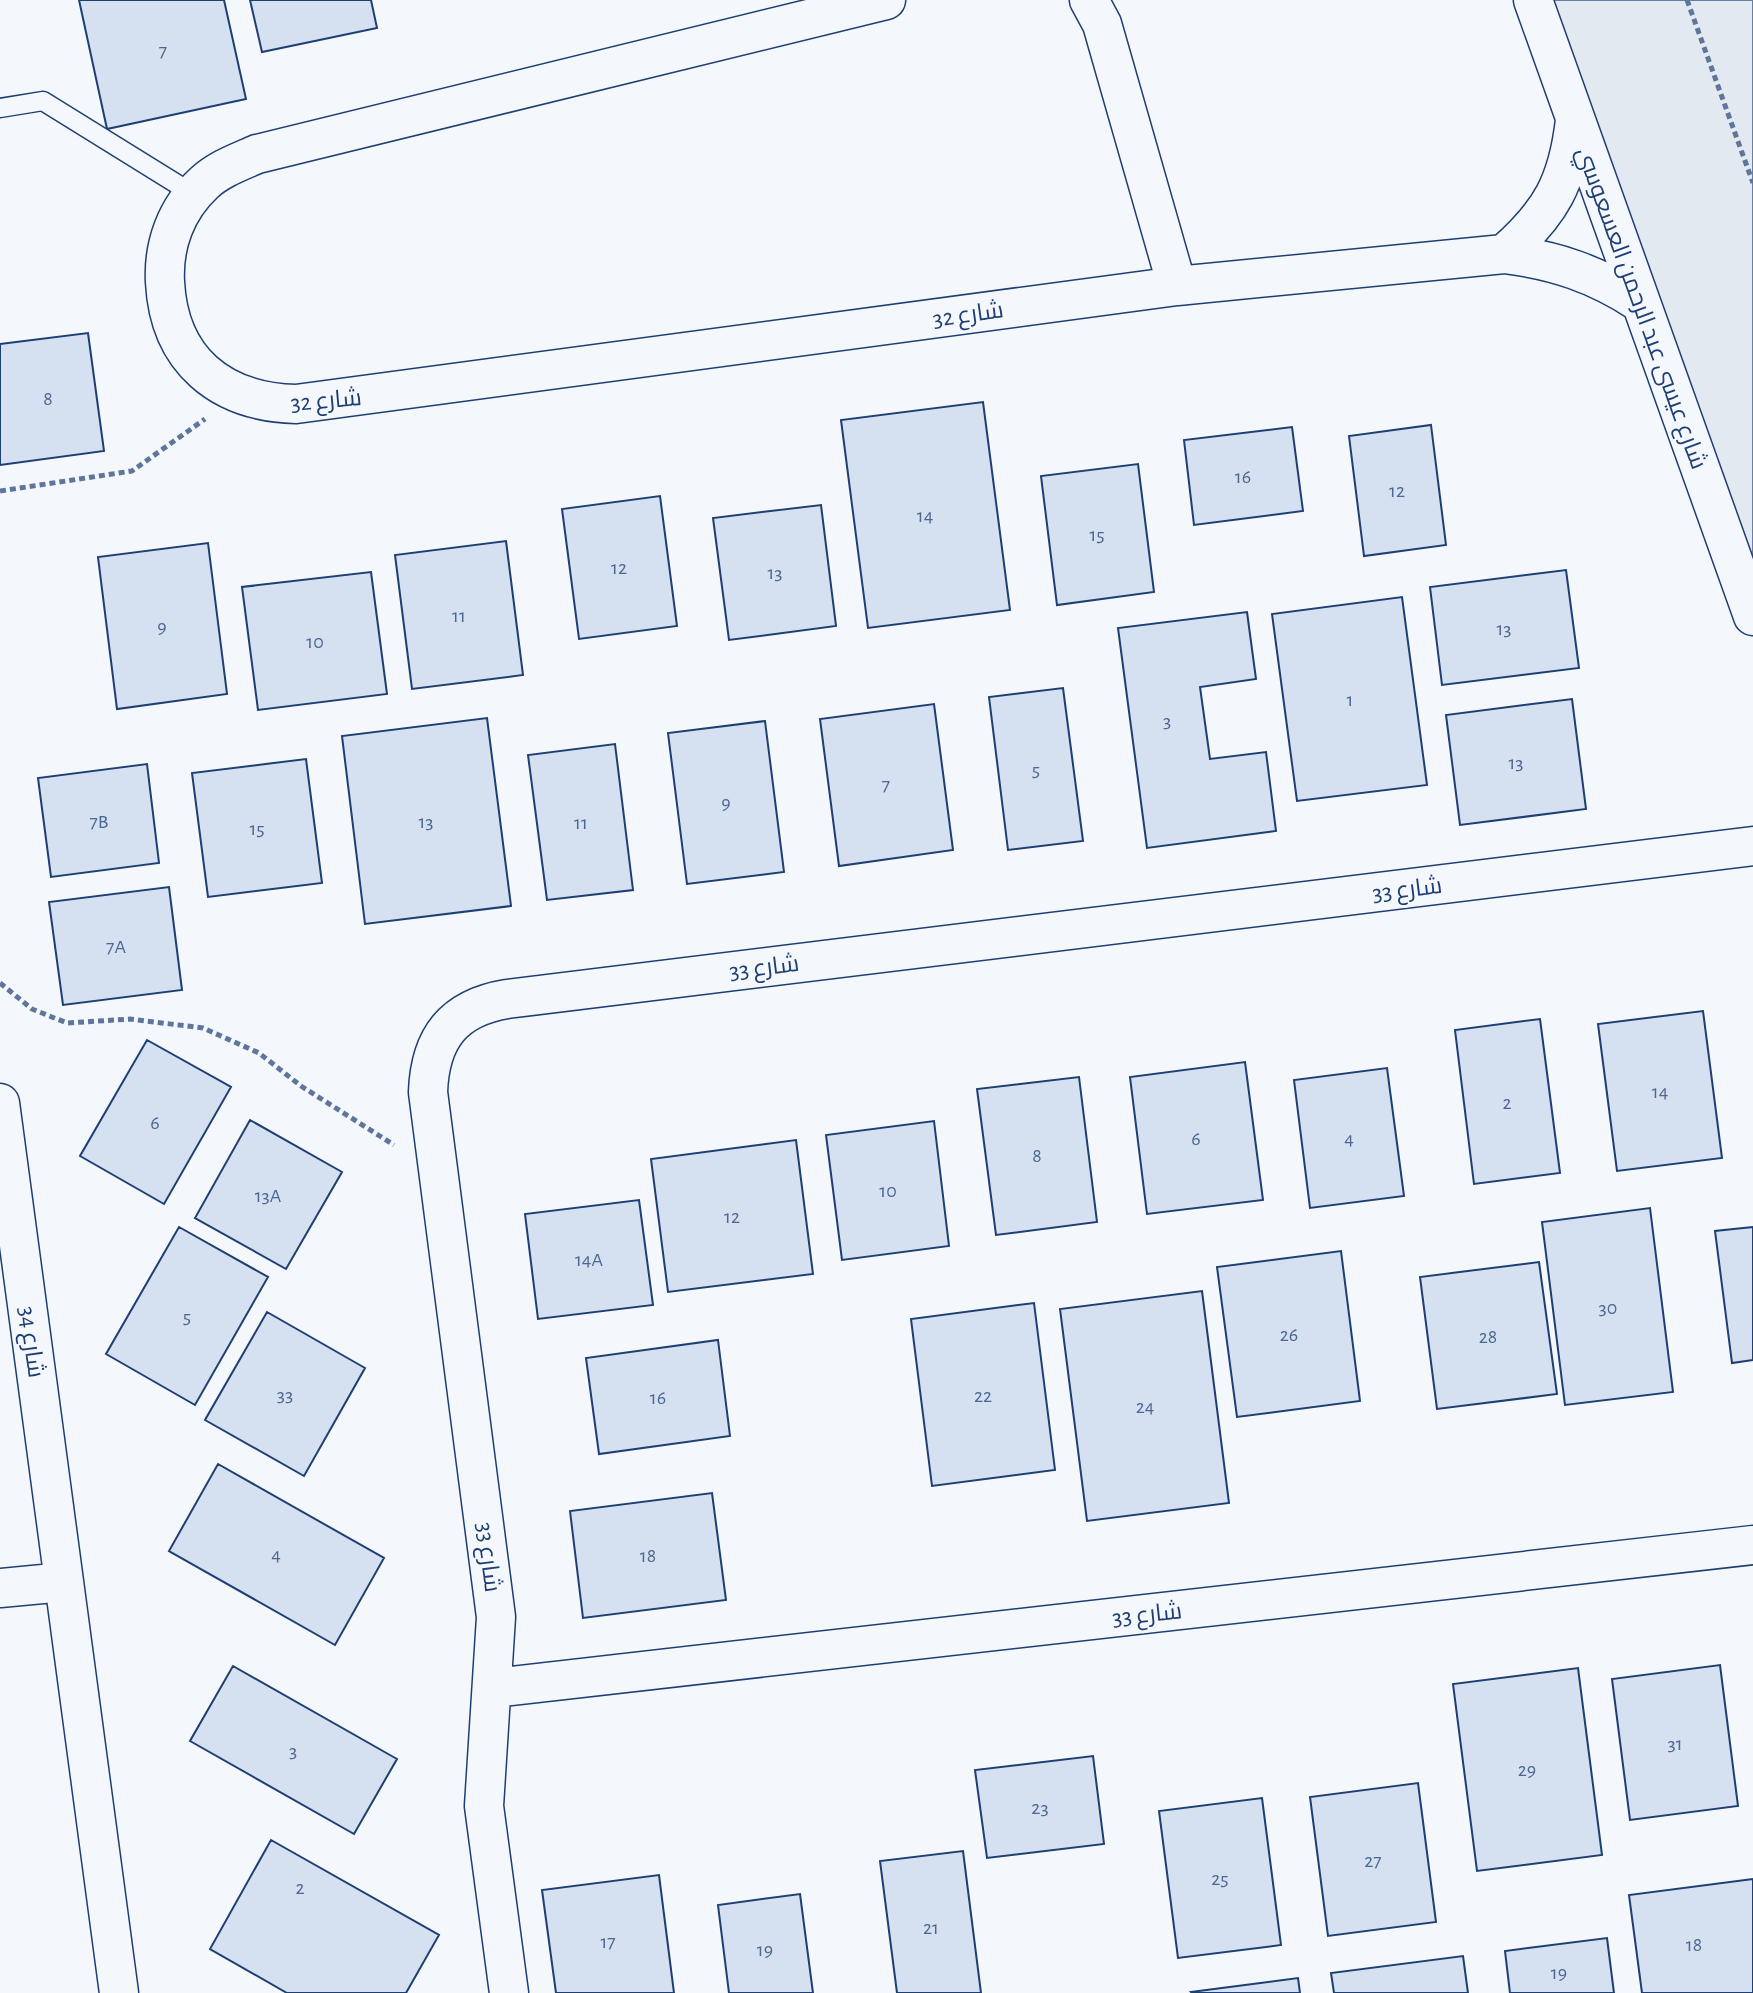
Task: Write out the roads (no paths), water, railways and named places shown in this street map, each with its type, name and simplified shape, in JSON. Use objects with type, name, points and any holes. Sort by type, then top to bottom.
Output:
[{"type":"street","name":"شارع 32","points":[[886,0],[257,154],[218,173],[193,194],[166,247],[169,315],[181,347],[208,376],[239,394],[277,404],[315,403],[1177,286],[1504,254],[1575,268],[1639,302]]},
{"type":"street","points":[[1089,0],[1102,24],[1177,286]]},
{"type":"street","name":"شارع عيسى عبد الرحمن العسعوسي","points":[[1533,0],[1753,616]]},
{"type":"street","points":[[1504,254],[1534,228],[1557,195],[1571,157],[1575,118]]},
{"type":"street","name":"شارع 33","points":[[509,1993],[484,1806],[496,1617],[428,1092],[433,1054],[450,1025],[487,1002],[1753,846]]},
{"type":"street","name":"شارع 34","points":[[0,1103],[5,1173],[119,1993]]},
{"type":"street","name":"شارع 33","points":[[493,1688],[1753,1545]]},
{"type":"street","points":[[0,1588],[64,1582]]},
{"type":"lane","points":[[0,108],[43,101],[193,194]]}]
